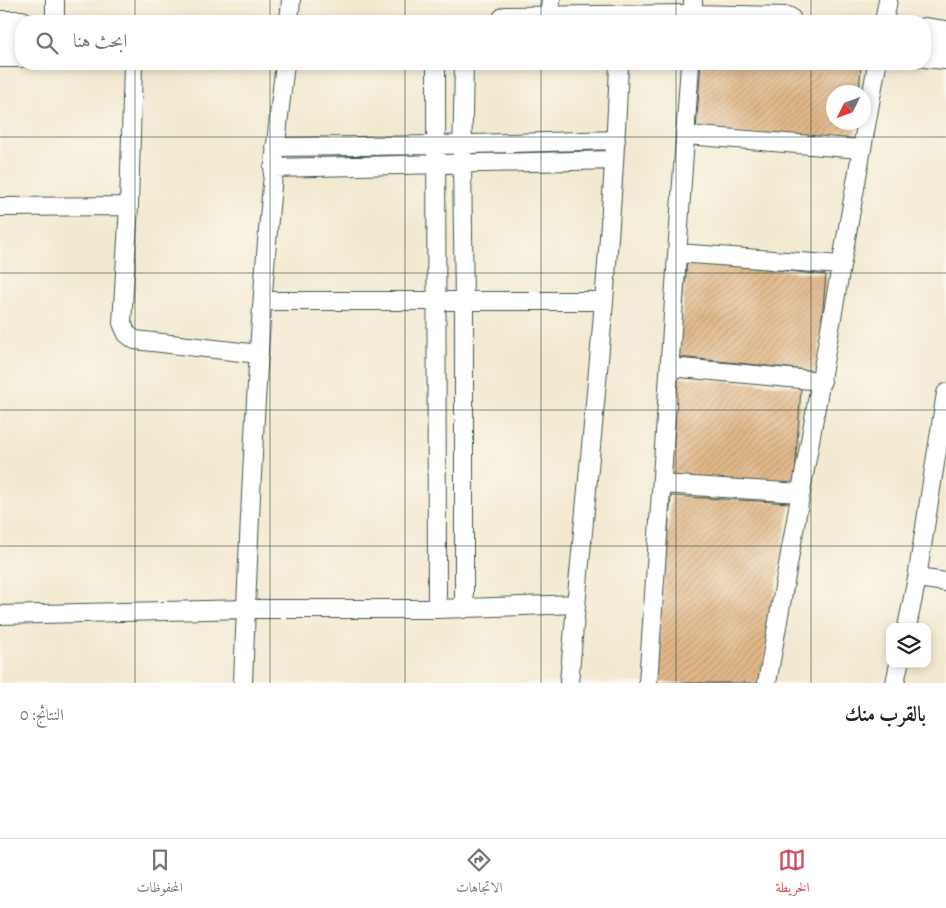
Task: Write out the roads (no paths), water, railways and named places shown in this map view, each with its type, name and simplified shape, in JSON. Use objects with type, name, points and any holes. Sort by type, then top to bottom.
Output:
[{"type":"main road","points":[[657,15],[693,13],[716,15]]},
{"type":"main road","points":[[0,25],[15,25]]},
{"type":"main road","points":[[931,33],[946,35]]},
{"type":"main road","points":[[0,53],[15,53]]},
{"type":"main road","points":[[931,54],[946,55]]},
{"type":"street","points":[[54,15],[55,0]]},
{"type":"street","points":[[290,15],[291,0]]},
{"type":"street","points":[[550,15],[551,0]]},
{"type":"street","points":[[885,15],[888,0]]},
{"type":"street","points":[[133,70],[129,206],[122,323],[128,334],[135,340],[259,354]]},
{"type":"street","points":[[243,683],[259,354],[273,168],[284,70]]},
{"type":"street","points":[[436,70],[437,609]]},
{"type":"street","points":[[464,70],[462,163],[464,609]]},
{"type":"street","points":[[569,683],[604,301],[616,140],[619,70]]},
{"type":"street","points":[[648,683],[690,70]]},
{"type":"street","points":[[767,683],[876,70]]},
{"type":"street","points":[[686,135],[861,149]]},
{"type":"street","points":[[275,147],[616,140]]},
{"type":"street","points":[[273,168],[614,160]]},
{"type":"street","points":[[0,207],[129,206]]},
{"type":"street","points":[[678,253],[841,265]]},
{"type":"street","points":[[263,301],[604,301]]},
{"type":"street","points":[[670,367],[822,381]]},
{"type":"street","points":[[908,623],[940,470],[946,394]]},
{"type":"street","points":[[662,484],[800,493]]},
{"type":"street","points":[[917,578],[946,582]]},
{"type":"street","points":[[0,615],[246,608],[464,609],[576,604]]},
{"type":"street","points":[[895,683],[898,668]]}]
